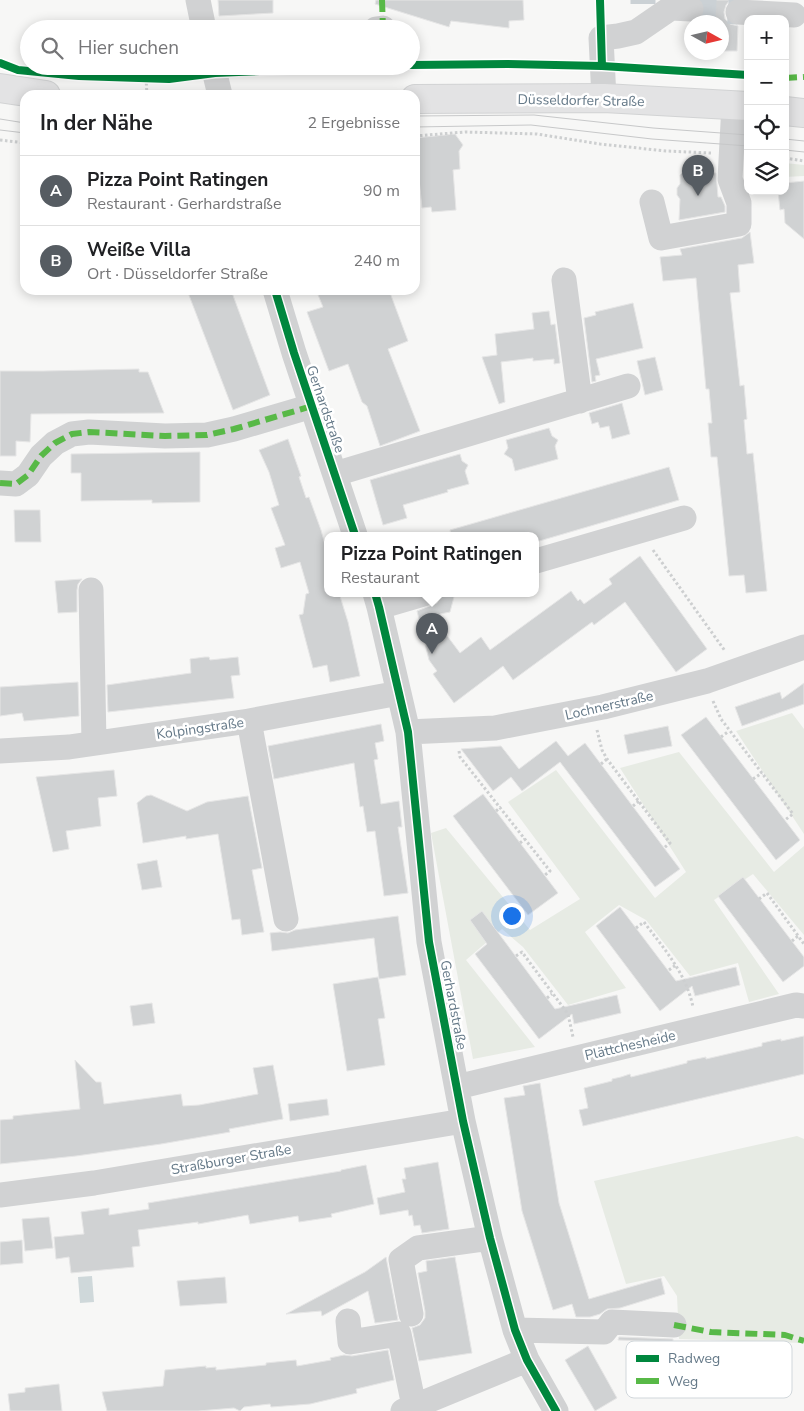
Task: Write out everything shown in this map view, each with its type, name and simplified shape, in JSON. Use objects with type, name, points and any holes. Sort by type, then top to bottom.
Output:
[{"type":"main road","points":[[0,88],[20,91]]},
{"type":"main road","name":"Düsseldorfer Straße","points":[[420,99],[604,98],[741,106]]},
{"type":"street","points":[[198,0],[202,20]]},
{"type":"street","points":[[604,98],[602,38],[636,32],[653,11],[671,8],[691,9]]},
{"type":"street","points":[[738,12],[794,17]]},
{"type":"street","points":[[215,75],[219,90]]},
{"type":"street","points":[[652,202],[661,238],[739,224],[739,203],[730,178],[731,153],[741,106]]},
{"type":"street","points":[[564,280],[580,401]]},
{"type":"street","name":"Gerhardstraße","points":[[277,295],[355,532]]},
{"type":"street","name":"Gerhardstraße","points":[[335,474],[628,386]]},
{"type":"street","points":[[0,484],[16,484],[28,475],[41,456],[56,443],[72,434],[89,432],[165,436],[207,435],[312,406]]},
{"type":"street","points":[[539,560],[684,518]]},
{"type":"street","points":[[91,590],[94,743]]},
{"type":"street","name":"Gerhardstraße","points":[[398,597],[377,600],[408,732],[429,942],[463,1121],[490,1238],[515,1330],[527,1360],[556,1411]]},
{"type":"street","name":"Lochnerstraße","points":[[408,732],[495,728],[591,710],[707,681],[804,647]]},
{"type":"street","name":"Kolpingstraße","points":[[0,751],[69,747],[250,721],[399,693]]},
{"type":"street","points":[[250,721],[286,919]]},
{"type":"street","name":"Plättchesheide","points":[[457,1087],[796,1005],[804,1006]]},
{"type":"street","name":"Straßburger Straße","points":[[0,1195],[94,1183],[463,1121]]},
{"type":"street","points":[[410,1314],[400,1260],[418,1248],[490,1238]]},
{"type":"street","points":[[348,1321],[350,1342],[399,1334],[409,1409],[527,1360]]},
{"type":"street","points":[[515,1330],[604,1332],[612,1322],[674,1325]]},
{"type":"path","points":[[146,78],[147,90]]},
{"type":"path","points":[[420,136],[466,132],[536,134],[600,144],[666,151],[731,153]]},
{"type":"path","points":[[0,140],[20,143]]},
{"type":"path","points":[[789,159],[804,161]]},
{"type":"path","points":[[653,550],[738,671]]},
{"type":"path","points":[[707,681],[721,720],[793,814],[785,820]]},
{"type":"path","points":[[591,710],[602,750],[670,843],[664,848]]},
{"type":"path","points":[[455,731],[460,757],[550,871],[545,875]]},
{"type":"path","points":[[721,737],[729,731]]},
{"type":"path","points":[[601,764],[607,759]]},
{"type":"path","points":[[753,779],[762,773]]},
{"type":"path","points":[[633,806],[639,801]]},
{"type":"path","points":[[496,811],[501,807]]},
{"type":"path","points":[[520,843],[525,839]]},
{"type":"path","points":[[759,899],[767,893],[804,944]]},
{"type":"path","points":[[636,928],[644,922],[676,965],[690,990],[697,1029]]},
{"type":"path","points":[[792,941],[798,936]]},
{"type":"path","points":[[516,956],[522,952],[568,1014],[577,1057]]},
{"type":"path","points":[[669,970],[676,965]]},
{"type":"path","points":[[547,998],[552,994]]},
{"type":"shaded area","points":[[789,163],[804,165],[804,176],[789,177]]},
{"type":"shaded area","points":[[792,713],[804,729],[804,834],[736,731]]},
{"type":"shaded area","points":[[679,752],[774,872],[804,846],[804,935],[753,874],[714,900],[779,994],[749,1002],[738,963],[690,976],[646,920],[619,905],[585,932],[626,988],[568,1005],[523,947],[502,929],[466,960],[535,1047],[473,1059],[431,833],[446,828],[530,930],[580,899],[508,802],[556,770],[655,898],[686,872],[620,768]]},
{"type":"shaded area","points":[[797,1136],[804,1139],[804,1343],[792,1343],[792,1341],[679,1339],[677,1296],[664,1276],[626,1284],[594,1181]]},
{"type":"shaded area","points":[[92,1276],[94,1302],[80,1303],[78,1277]]},
{"type":"building","points":[[218,0],[273,0],[273,13],[219,16]]},
{"type":"building","points":[[376,0],[523,0],[524,20],[509,21],[509,28],[451,21],[449,27],[375,4]]},
{"type":"building","points":[[702,0],[730,0],[726,5],[724,15],[704,15],[705,10]]},
{"type":"building","points":[[729,23],[738,26],[737,51],[729,51]]},
{"type":"building","points":[[455,134],[463,145],[459,151],[460,169],[453,170],[456,210],[432,212],[431,207],[422,208],[420,138]]},
{"type":"building","points":[[686,169],[694,169],[697,172],[716,173],[718,197],[721,197],[725,206],[725,212],[679,220],[680,199],[677,195],[677,188],[680,184],[680,175]]},
{"type":"building","points":[[804,181],[804,239],[785,223],[784,209],[780,210],[778,195],[789,195],[789,183]]},
{"type":"building","points":[[750,232],[754,263],[738,265],[740,292],[730,293],[740,386],[744,385],[747,419],[744,420],[747,454],[753,453],[767,591],[746,593],[744,575],[729,576],[717,457],[711,457],[708,423],[712,423],[709,389],[706,389],[696,278],[663,281],[660,257],[682,255],[680,249],[742,238]]},
{"type":"building","points":[[189,295],[233,295],[270,395],[233,410]]},
{"type":"building","points":[[318,295],[391,295],[408,341],[388,349],[420,431],[380,446],[367,406],[362,402],[348,364],[329,371],[307,312],[323,307]]},
{"type":"building","points":[[633,303],[643,348],[596,359],[600,375],[595,376],[596,381],[592,382],[584,318],[596,315],[595,312]]},
{"type":"building","points":[[549,311],[551,325],[555,324],[560,363],[554,364],[554,359],[533,361],[533,358],[501,362],[505,402],[499,404],[482,357],[497,355],[495,334],[534,329],[532,313]]},
{"type":"building","points":[[655,357],[663,390],[645,395],[637,361]]},
{"type":"building","points":[[139,369],[139,372],[148,372],[164,413],[31,414],[30,442],[16,441],[16,456],[0,456],[0,371]]},
{"type":"building","points":[[622,403],[630,434],[612,439],[609,426],[600,428],[598,422],[592,424],[589,413]]},
{"type":"building","points":[[549,428],[552,436],[558,440],[555,446],[558,459],[515,471],[512,459],[504,454],[508,448],[506,440]]},
{"type":"building","points":[[288,439],[301,476],[299,477],[306,498],[309,497],[324,541],[324,597],[340,597],[360,676],[330,682],[327,665],[313,668],[299,615],[303,614],[306,594],[309,593],[300,562],[281,568],[275,548],[285,545],[271,508],[279,505],[269,472],[259,450]]},
{"type":"building","points":[[200,452],[200,502],[152,503],[152,500],[81,501],[81,473],[71,473],[71,454]]},
{"type":"building","points":[[460,454],[462,461],[468,465],[465,471],[469,484],[403,505],[407,518],[383,525],[370,480]]},
{"type":"building","points":[[669,467],[679,500],[539,541],[539,532],[450,532],[450,530]]},
{"type":"building","points":[[14,510],[40,510],[41,542],[15,542]]},
{"type":"building","points":[[640,556],[707,649],[676,672],[625,602],[594,625],[592,622],[513,680],[503,666],[454,703],[433,674],[437,671],[429,660],[417,611],[437,603],[440,597],[454,597],[450,612],[440,614],[445,633],[460,653],[481,637],[490,650],[571,591],[578,601],[580,599],[584,604],[612,584],[609,579]]},
{"type":"building","points":[[82,579],[78,584],[77,590],[77,612],[58,613],[55,581]]},
{"type":"building","points":[[209,657],[210,660],[238,657],[240,675],[231,676],[234,698],[108,712],[107,685],[191,673],[190,659]]},
{"type":"building","points":[[78,682],[79,716],[24,721],[22,713],[0,716],[0,687]]},
{"type":"building","points":[[804,683],[804,704],[742,726],[735,707],[780,692],[782,699]]},
{"type":"building","points":[[706,717],[800,840],[776,860],[681,735]]},
{"type":"building","points":[[381,724],[384,741],[375,743],[378,759],[374,760],[381,804],[399,801],[402,827],[398,827],[408,893],[384,896],[375,831],[367,832],[363,806],[360,807],[354,763],[274,779],[268,746]]},
{"type":"building","points":[[668,726],[672,746],[628,754],[624,735]]},
{"type":"building","points":[[556,741],[568,756],[585,743],[680,869],[655,887],[560,762],[522,791],[511,777],[493,791],[461,749],[501,746],[519,769]]},
{"type":"building","points":[[114,770],[117,796],[98,798],[101,826],[66,831],[69,849],[53,852],[36,777]]},
{"type":"building","points":[[483,794],[558,893],[528,915],[453,816]]},
{"type":"building","points":[[151,795],[187,811],[207,802],[248,796],[262,868],[252,870],[264,932],[242,935],[240,919],[232,920],[218,834],[186,839],[186,836],[143,843],[137,803],[146,796]]},
{"type":"building","points":[[157,860],[162,887],[142,890],[137,864]]},
{"type":"building","points":[[743,877],[804,957],[804,966],[783,982],[718,896]]},
{"type":"building","points":[[620,907],[676,981],[736,967],[740,985],[695,996],[692,986],[660,1011],[596,926]]},
{"type":"building","points":[[482,911],[555,1009],[617,995],[621,1013],[574,1024],[572,1014],[539,1039],[475,954],[487,944],[470,920]]},
{"type":"building","points":[[398,916],[406,975],[379,979],[374,938],[272,951],[270,933],[288,933],[295,930]]},
{"type":"building","points":[[378,977],[385,1018],[378,1019],[385,1065],[347,1071],[333,984]]},
{"type":"building","points":[[152,1003],[155,1023],[133,1026],[130,1006]]},
{"type":"building","points":[[804,1036],[804,1074],[583,1126],[579,1110],[588,1108],[584,1088],[630,1074],[631,1077],[687,1063],[687,1061],[706,1057],[706,1059],[762,1046],[762,1043]]},
{"type":"building","points":[[75,1060],[96,1082],[101,1082],[104,1104],[181,1094],[183,1106],[199,1105],[258,1094],[253,1068],[273,1065],[283,1119],[229,1129],[230,1132],[161,1144],[0,1164],[0,1120],[13,1119],[13,1116],[80,1109]]},
{"type":"building","points":[[540,1083],[559,1203],[589,1299],[661,1278],[665,1294],[620,1308],[607,1309],[600,1314],[590,1317],[576,1317],[572,1304],[553,1310],[522,1211],[504,1098],[525,1095],[523,1086]]},
{"type":"building","points":[[327,1099],[329,1115],[290,1121],[288,1104]]},
{"type":"building","points":[[438,1162],[449,1229],[422,1233],[420,1225],[414,1226],[412,1215],[409,1216],[408,1210],[380,1215],[377,1198],[405,1192],[402,1179],[406,1179],[404,1168]]},
{"type":"building","points":[[366,1165],[374,1204],[331,1214],[332,1217],[299,1222],[298,1216],[250,1224],[248,1215],[198,1224],[198,1222],[138,1230],[140,1246],[132,1247],[134,1267],[71,1273],[69,1257],[56,1259],[54,1237],[84,1234],[81,1212],[109,1208],[109,1215],[149,1209],[148,1203],[341,1171]]},
{"type":"building","points":[[49,1217],[53,1248],[25,1251],[22,1219]]},
{"type":"building","points":[[22,1240],[23,1263],[0,1265],[0,1242]]},
{"type":"building","points":[[386,1257],[398,1320],[375,1323],[368,1291],[322,1316],[321,1311],[286,1314],[365,1272]]},
{"type":"building","points":[[455,1257],[472,1353],[419,1361],[412,1328],[420,1325],[425,1318],[418,1273],[427,1271],[426,1261]]},
{"type":"building","points":[[225,1277],[227,1303],[180,1306],[177,1281]]},
{"type":"building","points":[[619,1337],[673,1339],[673,1341],[646,1341],[618,1340]]},
{"type":"building","points":[[588,1346],[617,1398],[595,1411],[565,1360]]},
{"type":"building","points":[[388,1350],[394,1380],[356,1389],[357,1393],[310,1404],[271,1407],[270,1404],[244,1407],[240,1411],[234,1408],[198,1411],[107,1411],[102,1392],[163,1386],[165,1370],[206,1366],[206,1368],[216,1367],[216,1370],[296,1360],[297,1366],[331,1360],[330,1358],[344,1355],[352,1356]]},
{"type":"building","points":[[59,1384],[62,1411],[10,1411],[8,1394],[25,1392],[25,1388]]},
{"type":"tunnel","points":[[691,9],[738,12]]},
{"type":"tram line","points":[[420,116],[534,115],[653,128],[744,135]]},
{"type":"tram line","points":[[0,119],[20,122]]},
{"type":"tram line","points":[[420,127],[531,125],[652,139],[744,146]]},
{"type":"tram line","points":[[0,130],[20,132]]},
{"type":"tram line","points":[[789,139],[804,141]]},
{"type":"tram line","points":[[789,150],[804,152]]},
{"type":"marked path","points":[[382,0],[383,20]]},
{"type":"marked path","points":[[789,78],[804,77]]},
{"type":"marked path","points":[[0,483],[16,484],[28,475],[41,456],[55,443],[72,434],[89,432],[165,436],[207,435],[312,406]]},
{"type":"marked path","points":[[674,1325],[711,1332],[785,1335],[804,1341]]},
{"type":"cycle path","points":[[600,0],[602,66]]},
{"type":"cycle path","points":[[0,63],[20,70]]},
{"type":"cycle path","points":[[420,65],[602,66],[744,75]]},
{"type":"cycle path","points":[[69,75],[169,79],[200,75]]},
{"type":"cycle path","points":[[277,295],[354,532]]},
{"type":"cycle path","points":[[376,597],[408,732],[429,942],[463,1121],[490,1238],[515,1330],[527,1360],[556,1411]]},
{"type":"place","name":"Weiße Villa","points":[[698,196]]},
{"type":"place","name":"Pizza Point Ratingen","points":[[432,654]]}]
